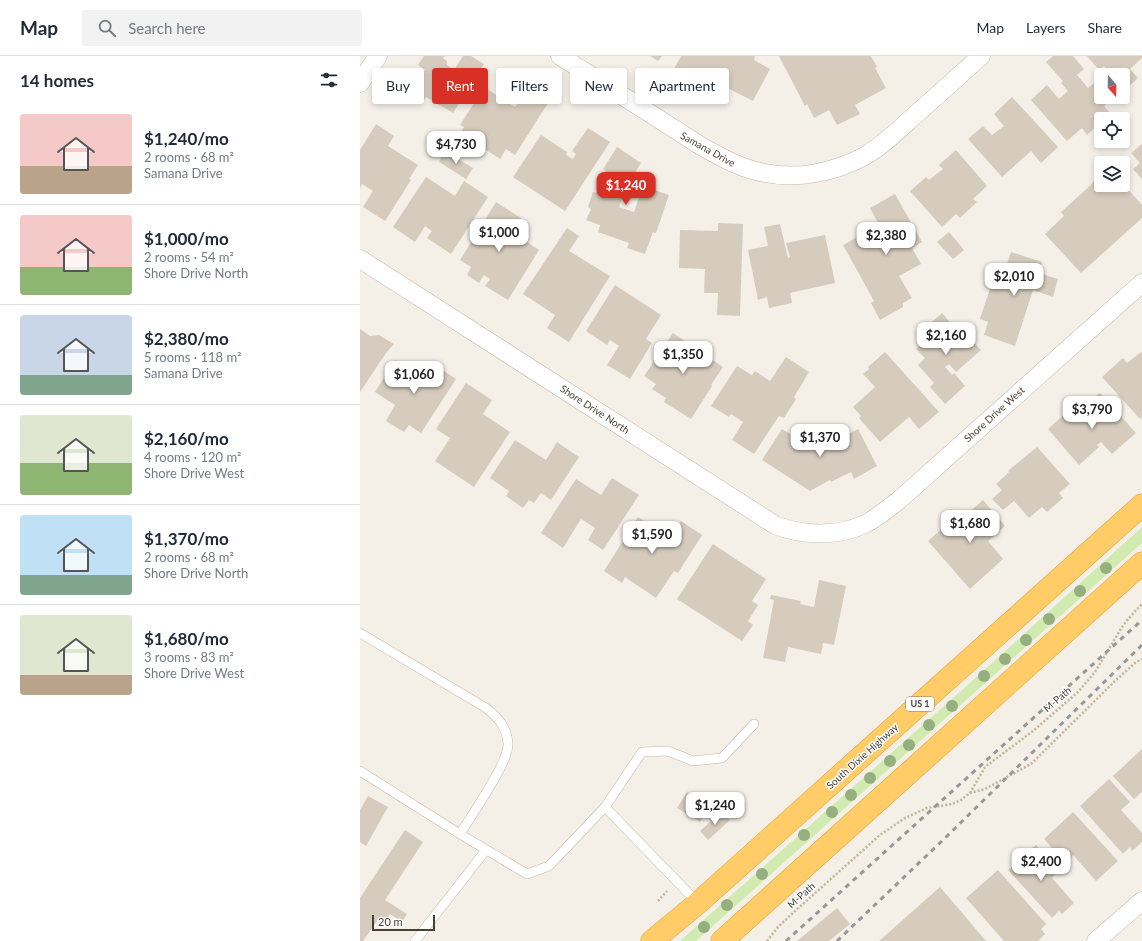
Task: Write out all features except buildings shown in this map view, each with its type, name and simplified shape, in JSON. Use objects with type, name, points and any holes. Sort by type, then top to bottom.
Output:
[{"type":"highway","name":"South Dixie Highway","points":[[652,941],[698,903],[1142,505]]},
{"type":"highway","points":[[722,941],[1142,564]]},
{"type":"street","points":[[360,83],[378,56]]},
{"type":"street","name":"Samana Drive","points":[[560,56],[722,158],[743,167],[765,173],[786,176],[828,170],[864,156],[888,139],[981,56]]},
{"type":"street","name":"Shore Drive North","points":[[360,259],[775,525],[787,530],[802,533],[823,534],[838,532]]},
{"type":"street","name":"Shore Drive West","points":[[838,532],[864,524],[898,501],[1142,282]]},
{"type":"street","points":[[1096,941],[1142,901]]},
{"type":"lane","points":[[360,633],[486,708],[494,714],[504,726],[508,745],[504,762],[460,834]]},
{"type":"lane","points":[[360,771],[527,874],[549,866],[605,807],[642,752],[668,752],[693,761],[722,758],[754,724]]},
{"type":"lane","points":[[605,807],[698,903]]},
{"type":"lane","points":[[415,941],[486,850]]},
{"type":"path","name":"M-Path","points":[[970,794],[985,767],[1033,732],[1078,692],[1095,672],[1122,627],[1142,604]]},
{"type":"path","name":"M-Path","points":[[767,941],[778,927],[880,835],[905,818],[928,808],[952,804],[1031,764],[1115,681],[1135,663],[1142,659]]},
{"type":"green space","points":[[1142,527],[1142,543],[696,941],[680,941],[980,674]]},
{"type":"railway","points":[[786,941],[1142,620]]},
{"type":"railway","points":[[837,941],[943,840],[1142,645]]}]
